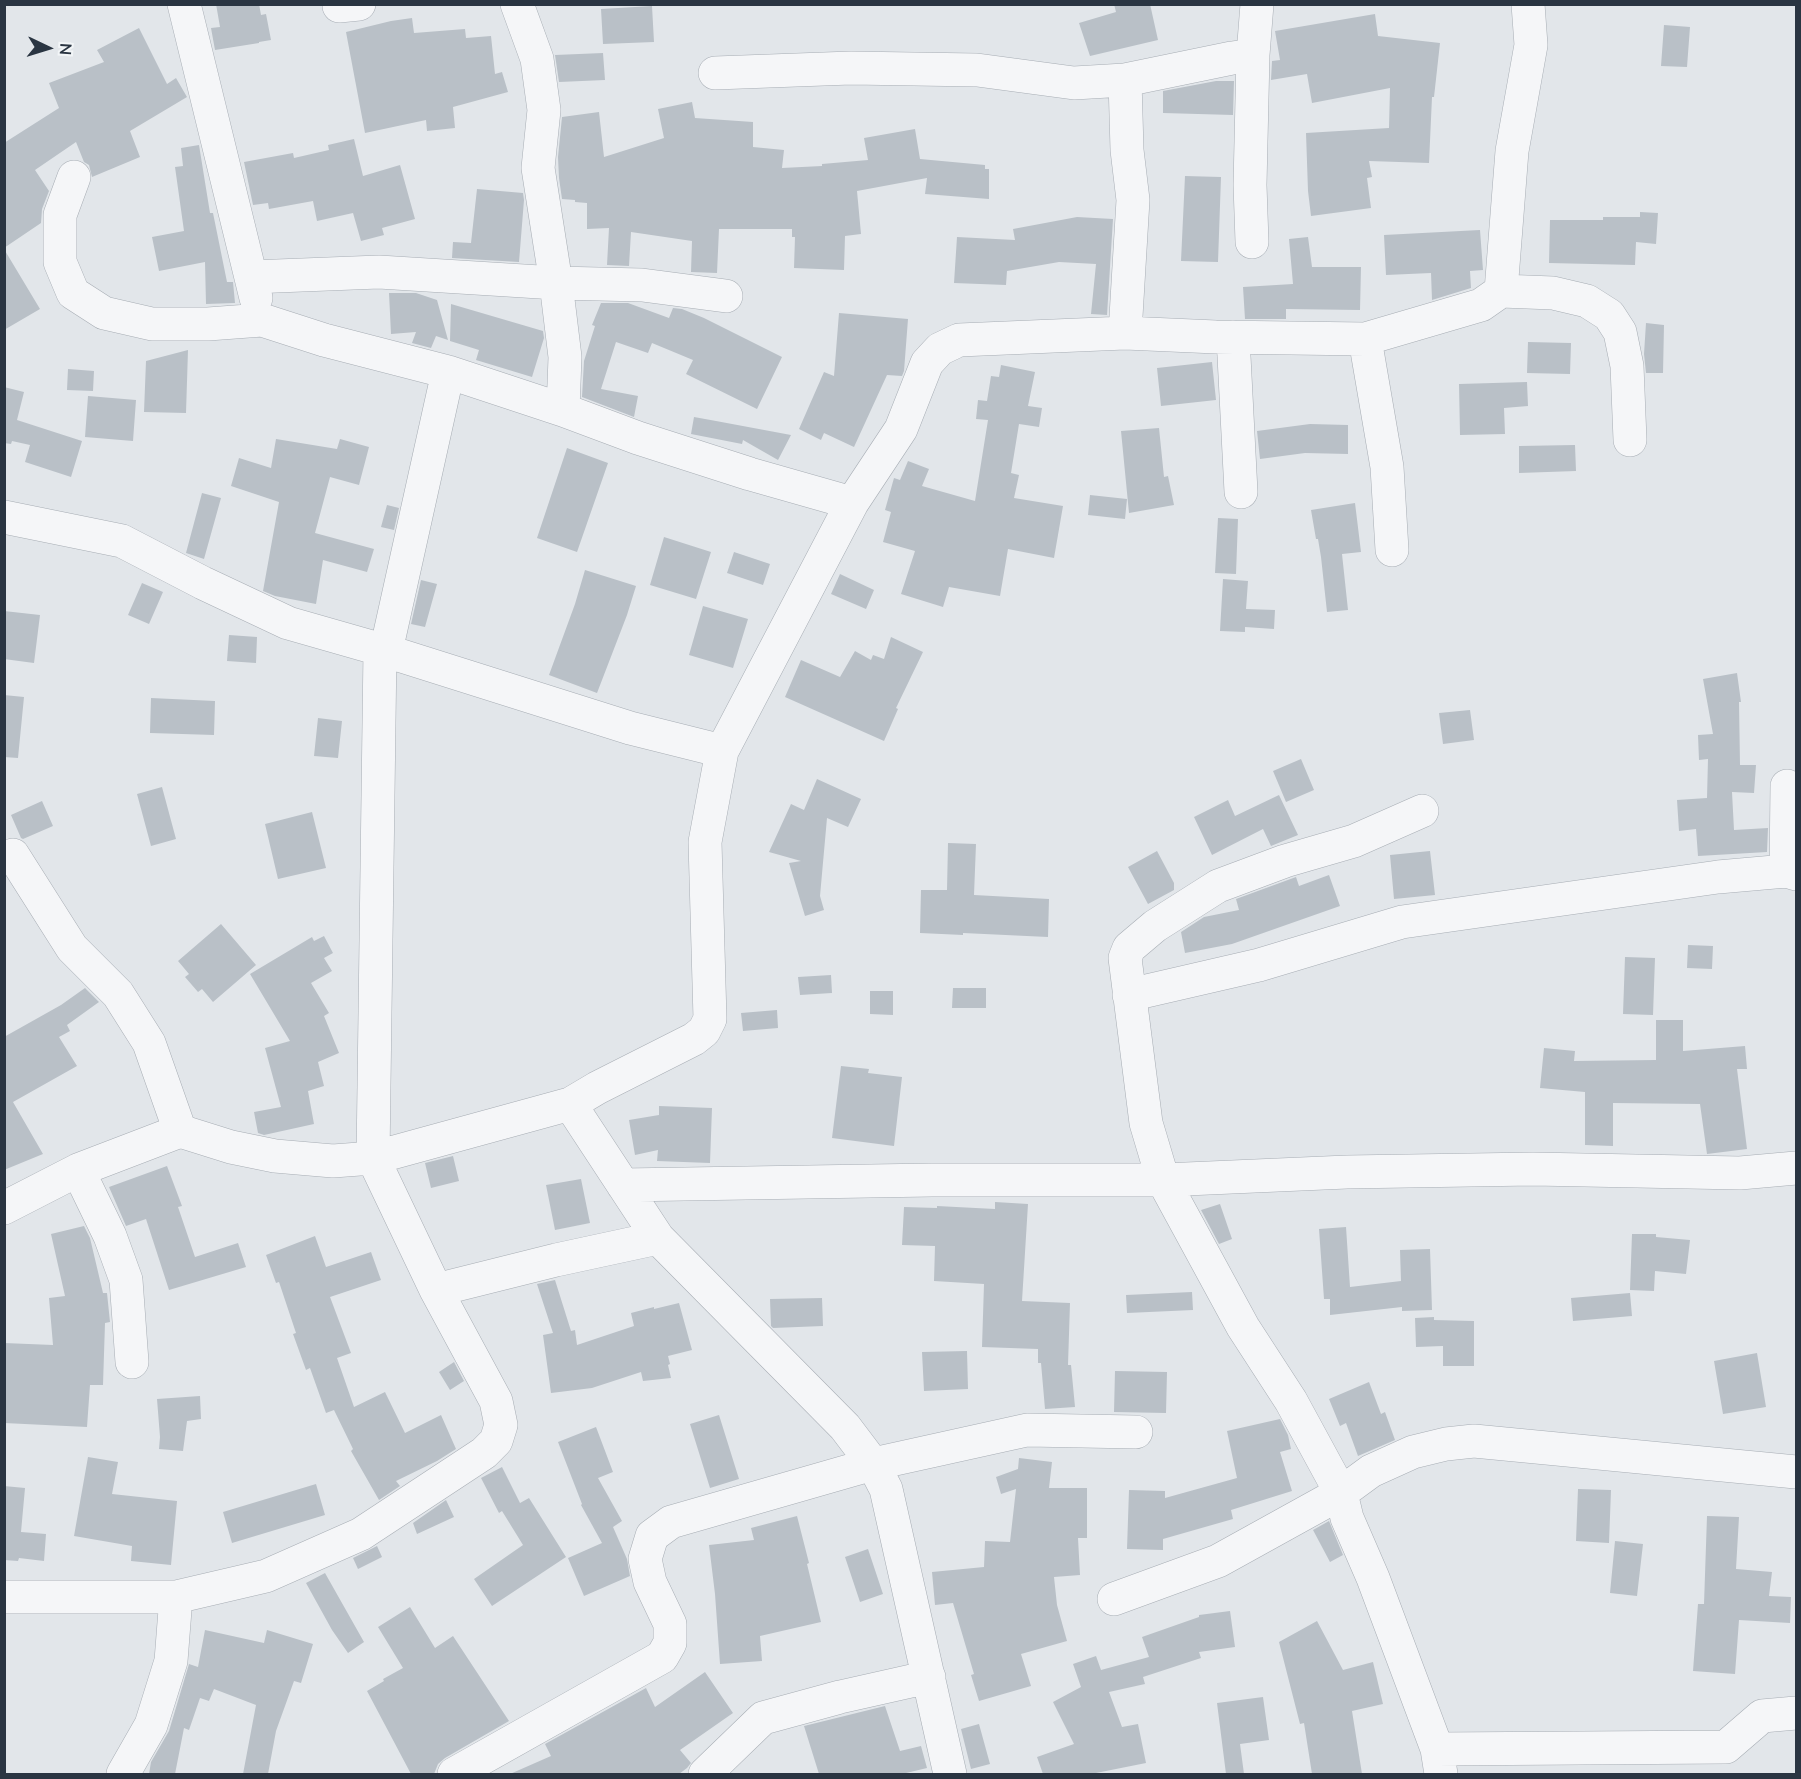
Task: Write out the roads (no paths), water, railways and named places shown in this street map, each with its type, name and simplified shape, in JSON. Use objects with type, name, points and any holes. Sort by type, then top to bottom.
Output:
[{"type":"street","points":[[184,4],[262,320]]},
{"type":"street","points":[[517,4],[537,59],[544,110],[538,168],[565,357],[563,410]]},
{"type":"street","points":[[1252,242],[1250,185],[1253,55],[1257,4]]},
{"type":"street","points":[[1502,291],[1512,151],[1531,45],[1528,4]]},
{"type":"street","points":[[715,73],[863,68],[977,70],[1074,83],[1125,80],[1253,55]]},
{"type":"street","points":[[1125,80],[1127,150],[1133,200],[1125,333]]},
{"type":"street","points":[[74,177],[60,215],[60,262],[73,293],[104,313],[152,324],[208,324],[262,320],[324,340],[448,372],[563,410],[638,438],[750,474],[852,503]]},
{"type":"street","points":[[251,277],[379,272],[555,283],[642,285],[726,296]]},
{"type":"street","points":[[262,320],[284,275]]},
{"type":"street","points":[[4,1208],[78,1170],[180,1131],[231,1147],[275,1156],[333,1161],[373,1158],[570,1104],[694,1039],[704,1031],[710,1019],[705,842],[722,752],[852,503],[901,429],[927,363],[940,349],[959,340],[1125,333],[1365,339],[1481,305],[1502,291],[1553,293],[1587,301],[1609,315],[1620,332],[1627,366],[1630,440]]},
{"type":"street","points":[[1233,337],[1241,492]]},
{"type":"street","points":[[1365,339],[1387,467],[1392,549]]},
{"type":"street","points":[[4,1597],[176,1597],[266,1575],[361,1534],[484,1453],[496,1441],[501,1425],[496,1401],[436,1290],[373,1158],[383,651],[448,372]]},
{"type":"street","points":[[4,516],[122,541],[288,623],[630,728],[722,752]]},
{"type":"street","points":[[1129,995],[1259,965],[1402,922],[1718,877],[1791,873],[1787,786]]},
{"type":"street","points":[[1422,812],[1354,841],[1285,861],[1218,886],[1155,927],[1129,948],[1125,958],[1146,1123],[1163,1180],[1243,1327],[1290,1401],[1341,1493],[1347,1518],[1374,1578],[1439,1762],[1726,1747],[1762,1716],[1797,1713]]},
{"type":"street","points":[[13,855],[72,948],[118,994],[149,1043],[180,1131]]},
{"type":"street","points":[[570,1104],[658,1238],[845,1426],[873,1464],[886,1489],[950,1774]]},
{"type":"street","points":[[623,1185],[932,1180],[1163,1180],[1370,1172],[1533,1169],[1740,1173],[1797,1168]]},
{"type":"street","points":[[78,1170],[110,1236],[126,1280],[132,1362]]},
{"type":"street","points":[[436,1290],[556,1260],[658,1238]]},
{"type":"street","points":[[454,1774],[662,1657],[670,1643],[670,1624],[650,1582],[645,1559],[652,1536],[671,1522],[873,1464],[1027,1430],[1136,1432]]},
{"type":"street","points":[[1114,1599],[1218,1561],[1341,1493],[1371,1471],[1413,1452],[1446,1444],[1474,1441],[1797,1472]]},
{"type":"street","points":[[123,1774],[151,1725],[171,1661],[176,1597]]},
{"type":"street","points":[[705,1774],[763,1718],[840,1697],[929,1677]]}]
